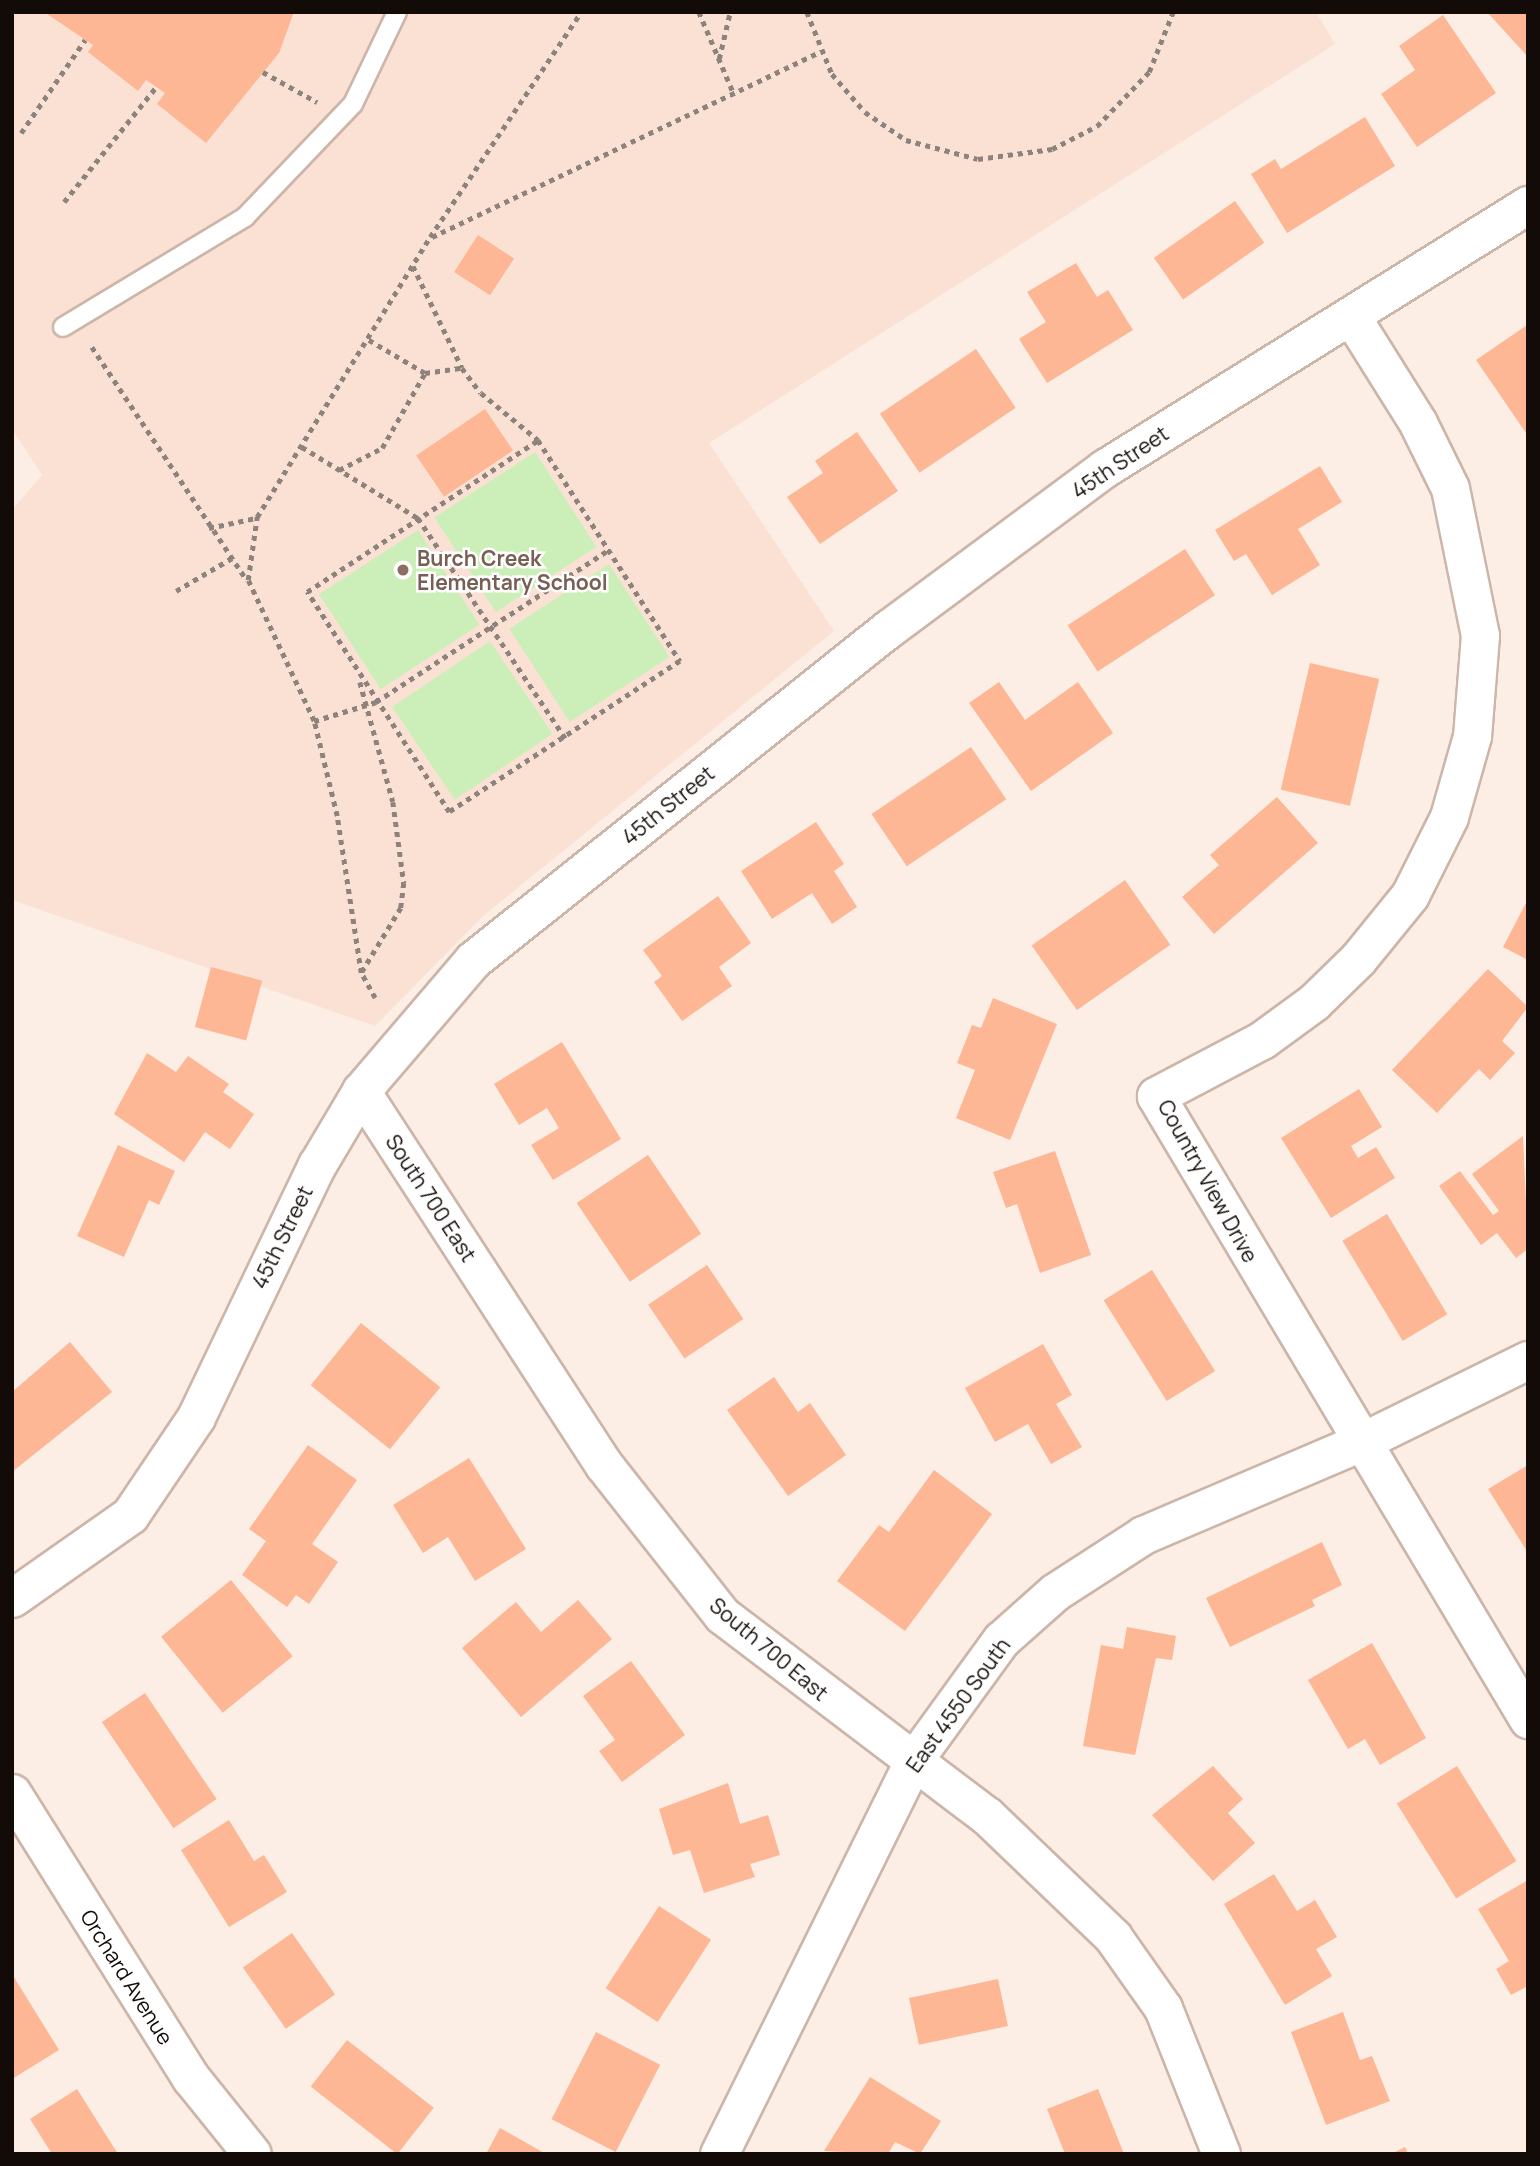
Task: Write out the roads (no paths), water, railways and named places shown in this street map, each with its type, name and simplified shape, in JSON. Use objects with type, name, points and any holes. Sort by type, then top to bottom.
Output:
[{"type":"street","name":"45th Street","points":[[12,1598],[138,1504],[197,1418],[317,1165],[361,1091],[473,960],[888,629],[1105,468],[1528,205]]},
{"type":"street","name":"Country View Drive","points":[[1351,316],[1418,423],[1450,488],[1480,635],[1472,736],[1449,817],[1410,895],[1358,959],[1314,1003],[1262,1040],[1156,1096],[1359,1443],[1528,1719]]},
{"type":"street","name":"South 700 East","points":[[361,1091],[641,1518],[722,1615],[987,1816],[1113,1937],[1163,2008],[1221,2154]]},
{"type":"street","name":"East 4550 South","points":[[719,2154],[913,1761],[1000,1640],[1055,1592],[1143,1535],[1359,1443],[1528,1360]]},
{"type":"street","name":"Orchard Avenue","points":[[12,1793],[191,2078],[252,2154]]},
{"type":"lane","points":[[63,327],[245,217],[353,104],[397,12]]},
{"type":"place","name":"Burch Creek Elementary School","points":[[403,570]]}]
